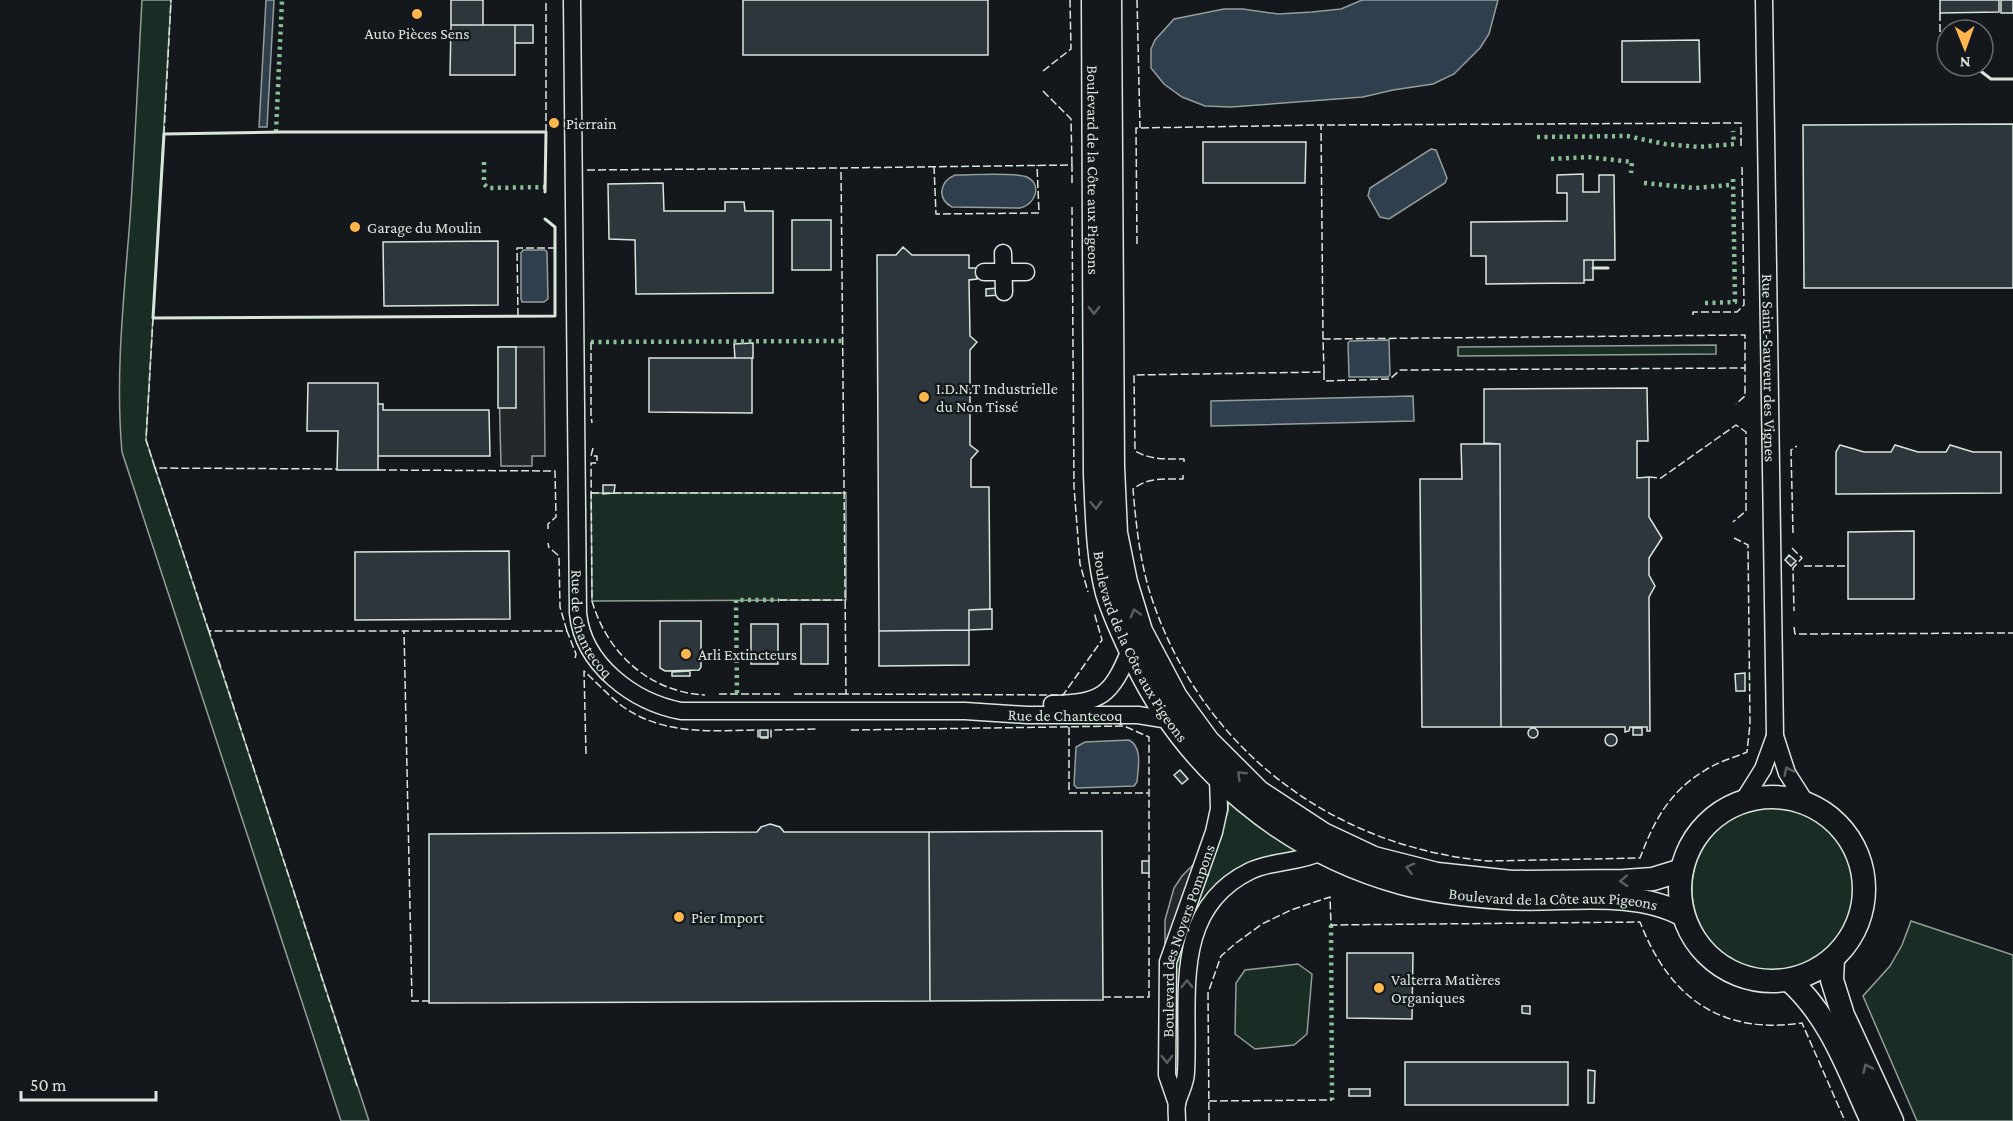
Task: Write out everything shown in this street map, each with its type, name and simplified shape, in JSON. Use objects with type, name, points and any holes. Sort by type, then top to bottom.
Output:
[{"type":"street","name":"Rue de Chantecoq","points":[[572,0],[577,588],[579,625],[594,655],[618,681],[645,701],[681,711],[965,711],[1027,715],[1138,715],[1169,720]]},
{"type":"street","name":"Boulevard de la Côte aux Pigeons","points":[[1093,0],[1095,464],[1098,534],[1107,593],[1130,650],[1169,720],[1218,778],[1281,830],[1321,852],[1370,873],[1422,888],[1505,898],[1642,900],[1670,908],[1683,915]]},
{"type":"street","name":"Boulevard de la Côte aux Pigeons","points":[[1110,0],[1113,455],[1116,533],[1126,582],[1141,631],[1176,697],[1208,741],[1259,792],[1323,834],[1374,858],[1437,874],[1512,882],[1653,879],[1682,870]]},
{"type":"street","name":"Rue Saint-Sauveur des Vignes","points":[[1764,0],[1775,736],[1787,773],[1806,803]]},
{"type":"street","points":[[1003,253],[1004,292]]},
{"type":"street","points":[[984,272],[1026,272]]},
{"type":"street","points":[[965,711],[1027,704],[1085,703],[1103,694],[1110,687],[1119,675],[1130,650]]},
{"type":"street","name":"Rue Saint-Sauveur des Vignes","points":[[1743,801],[1763,769],[1775,736]]},
{"type":"street","name":"Boulevard des Noyers Pompons","points":[[1177,1113],[1167,1075],[1168,962],[1214,832],[1219,809],[1218,778]]},
{"type":"street","points":[[1775,796],[1806,803],[1833,819],[1853,843],[1864,873],[1864,904],[1853,934],[1833,959],[1813,972],[1790,980],[1762,981],[1736,974],[1721,965],[1713,960],[1695,940],[1683,915],[1680,893],[1682,870],[1694,840],[1715,816],[1743,801],[1775,796]]},
{"type":"street","name":"Boulevard des Noyers Pompons","points":[[1177,1113],[1186,1075],[1187,967],[1192,940],[1202,916],[1216,896],[1251,870],[1271,863],[1312,857],[1321,852]]},
{"type":"street","points":[[1833,959],[1832,980],[1843,1015],[1892,1121]]},
{"type":"street","points":[[1790,980],[1804,992],[1826,1023],[1872,1121]]},
{"type":"green space","points":[[142,0],[171,0],[146,440],[369,1121],[341,1121],[122,452],[119,394],[121,336],[132,192]]},
{"type":"green space","points":[[1716,345],[1716,354],[1458,356],[1458,347]]},
{"type":"green space","points":[[591,493],[846,493],[846,600],[592,601]]},
{"type":"green space","points":[[1229,796],[1302,850],[1276,855],[1199,912],[1182,1065],[1172,1073],[1174,966],[1228,811]]},
{"type":"green space","points":[[1774,807],[1805,814],[1832,831],[1849,858],[1856,889],[1849,920],[1832,947],[1805,964],[1774,971],[1743,964],[1716,947],[1699,920],[1692,889],[1699,858],[1716,831],[1743,814]]},
{"type":"green space","points":[[1911,921],[2013,955],[2013,1121],[1917,1121],[1863,996],[1890,966],[1902,945]]},
{"type":"green space","points":[[1298,964],[1312,974],[1307,1034],[1294,1045],[1255,1049],[1235,1034],[1236,983],[1245,970]]},
{"type":"shaded area","points":[[498,347],[544,347],[545,456],[532,456],[532,466],[501,466]]},
{"type":"shaded area","points":[[1199,859],[1165,950],[1165,920],[1174,888]]},
{"type":"water","points":[[266,0],[274,0],[267,127],[259,127]]},
{"type":"water","points":[[1362,0],[1498,0],[1489,34],[1480,48],[1454,74],[1433,84],[1363,97],[1231,107],[1205,106],[1182,97],[1164,84],[1151,68],[1151,49],[1155,40],[1174,19],[1224,9],[1278,14],[1312,12],[1341,9]]},
{"type":"water","points":[[1431,149],[1436,150],[1447,178],[1445,183],[1389,219],[1380,217],[1368,196],[1370,188]]},
{"type":"water","points":[[955,175],[1022,175],[1032,181],[1036,190],[1030,203],[1020,208],[952,207],[944,200],[942,191],[946,182]]},
{"type":"water","points":[[523,250],[545,250],[547,252],[548,299],[544,302],[522,302],[521,253]]},
{"type":"water","points":[[1389,340],[1390,375],[1388,377],[1349,377],[1348,343],[1350,341]]},
{"type":"water","points":[[1413,396],[1414,421],[1211,426],[1211,401]]},
{"type":"water","points":[[1129,740],[1136,748],[1139,759],[1137,782],[1134,786],[1077,788],[1074,785],[1076,747],[1085,742]]},
{"type":"building","points":[[451,0],[483,0],[483,25],[451,25]]},
{"type":"building","points":[[743,0],[988,0],[988,55],[743,55]]},
{"type":"building","points":[[1940,0],[1999,0],[1999,12],[1940,13]]},
{"type":"building","points":[[2001,0],[2013,0],[2013,13],[2001,13]]},
{"type":"building","points":[[451,25],[515,25],[515,75],[450,75]]},
{"type":"building","points":[[515,25],[533,25],[533,43],[515,43]]},
{"type":"building","points":[[1699,40],[1700,82],[1622,82],[1622,41]]},
{"type":"building","points":[[2013,124],[2013,288],[1804,288],[1803,125]]},
{"type":"building","points":[[1203,142],[1306,142],[1305,183],[1203,183]]},
{"type":"building","points":[[1583,174],[1583,192],[1599,192],[1599,175],[1614,175],[1615,260],[1584,260],[1584,283],[1486,284],[1486,256],[1471,256],[1471,222],[1567,221],[1567,193],[1557,193],[1557,175]]},
{"type":"building","points":[[663,183],[664,211],[725,211],[725,202],[744,202],[745,211],[773,211],[773,293],[636,294],[635,240],[609,239],[608,184]]},
{"type":"building","points":[[792,220],[831,220],[831,270],[792,270]]},
{"type":"building","points":[[498,241],[498,305],[384,306],[383,242]]},
{"type":"building","name":"I.D.N.T Industrielle du Non Tissé","points":[[903,247],[912,255],[969,255],[969,268],[977,268],[977,279],[969,280],[970,336],[977,342],[970,350],[970,445],[978,451],[971,459],[971,487],[989,487],[990,609],[969,610],[969,630],[879,631],[877,255],[896,255]]},
{"type":"building","points":[[1584,260],[1593,260],[1593,280],[1584,280]]},
{"type":"building","points":[[998,288],[999,295],[986,296],[986,289]]},
{"type":"building","points":[[753,343],[753,358],[735,358],[734,344]]},
{"type":"building","points":[[498,347],[516,347],[516,408],[498,408]]},
{"type":"building","points":[[649,358],[752,358],[752,413],[649,412]]},
{"type":"building","points":[[308,383],[378,383],[378,470],[337,470],[338,431],[307,431]]},
{"type":"building","points":[[1647,388],[1648,441],[1637,441],[1637,478],[1649,477],[1649,517],[1662,538],[1649,558],[1649,575],[1655,586],[1649,597],[1650,731],[1647,731],[1647,727],[1630,727],[1629,731],[1625,732],[1625,727],[1501,727],[1500,444],[1484,443],[1484,389]]},
{"type":"building","points":[[378,404],[383,404],[383,410],[489,410],[490,456],[378,456]]},
{"type":"building","points":[[1461,444],[1500,444],[1501,727],[1422,727],[1420,479],[1462,479]]},
{"type":"building","points":[[1840,445],[1864,452],[1891,452],[1895,445],[1918,452],[1946,452],[1950,445],[1973,452],[2001,452],[2001,493],[1836,494],[1836,452]]},
{"type":"building","points":[[603,485],[615,485],[614,493],[603,494]]},
{"type":"building","points":[[1914,531],[1914,599],[1848,599],[1848,532]]},
{"type":"building","points":[[509,551],[510,619],[355,620],[355,552]]},
{"type":"building","points":[[1789,555],[1796,561],[1791,566],[1785,560]]},
{"type":"building","points":[[992,609],[992,629],[969,630],[969,610]]},
{"type":"building","points":[[660,621],[701,621],[701,667],[699,670],[665,671],[660,668]]},
{"type":"building","points":[[751,624],[778,624],[778,664],[751,664]]},
{"type":"building","points":[[801,624],[828,624],[828,664],[801,664]]},
{"type":"building","points":[[969,630],[969,665],[879,666],[879,631]]},
{"type":"building","points":[[690,671],[690,676],[672,676],[672,672]]},
{"type":"building","points":[[1745,673],[1745,691],[1736,691],[1735,674]]},
{"type":"building","points":[[1533,728],[1537,729],[1537,737],[1533,738],[1529,737],[1528,733],[1529,729]]},
{"type":"building","points":[[1633,728],[1642,728],[1642,735],[1633,735]]},
{"type":"building","points":[[760,730],[768,730],[768,737],[760,737]]},
{"type":"building","points":[[1613,734],[1617,740],[1613,746],[1609,746],[1605,738]]},
{"type":"building","points":[[1180,770],[1188,779],[1182,784],[1174,775]]},
{"type":"building","name":"Pier Import","points":[[770,824],[780,827],[784,832],[929,832],[930,1001],[429,1003],[429,834],[757,832],[761,827]]},
{"type":"building","points":[[1102,831],[1103,1000],[930,1001],[929,832]]},
{"type":"building","points":[[1142,861],[1149,861],[1149,873],[1142,873]]},
{"type":"building","points":[[1347,953],[1413,953],[1412,1019],[1347,1018]]},
{"type":"building","points":[[1522,1006],[1530,1006],[1530,1014],[1522,1013]]},
{"type":"building","points":[[1405,1062],[1568,1062],[1568,1105],[1405,1105]]},
{"type":"building","points":[[1588,1070],[1595,1071],[1594,1103],[1588,1103]]},
{"type":"building","points":[[1349,1089],[1370,1089],[1370,1096],[1349,1096]]},
{"type":"hedge","points":[[276,132],[282,0]]},
{"type":"hedge","points":[[1537,137],[1627,136],[1665,144],[1699,147],[1734,144],[1733,131]]},
{"type":"hedge","points":[[1551,159],[1588,157],[1632,162],[1631,173]]},
{"type":"hedge","points":[[484,162],[484,184],[488,188],[546,187]]},
{"type":"hedge","points":[[1705,303],[1735,302],[1733,176]]},
{"type":"hedge","points":[[1644,183],[1695,188],[1729,185]]},
{"type":"hedge","points":[[591,342],[843,341]]},
{"type":"hedge","points":[[737,693],[736,600],[779,600]]},
{"type":"hedge","points":[[1331,925],[1332,1100]]},
{"type":"fence","points":[[164,134],[171,0]]},
{"type":"fence","points":[[546,0],[546,132]]},
{"type":"fence","points":[[1043,71],[1071,49],[1070,0]]},
{"type":"fence","points":[[1137,0],[1140,128]]},
{"type":"fence","points":[[1940,13],[1940,18]]},
{"type":"fence","points":[[1043,91],[1071,119],[1072,165]]},
{"type":"fence","points":[[1323,339],[1321,125],[1741,123],[1741,148]]},
{"type":"fence","points":[[1137,244],[1136,128],[1321,125]]},
{"type":"fence","points":[[1693,315],[1693,312],[1737,312],[1744,305],[1742,164]]},
{"type":"fence","points":[[934,166],[936,214],[1039,213],[1037,165]]},
{"type":"fence","points":[[1072,183],[1072,165],[841,168],[846,694],[1063,695],[1102,640],[1094,612]]},
{"type":"fence","points":[[587,170],[841,168]]},
{"type":"fence","points":[[1072,207],[1074,487],[1080,564],[1088,592]]},
{"type":"fence","points":[[518,316],[517,248],[555,248]]},
{"type":"fence","points":[[153,318],[146,440],[155,468]]},
{"type":"fence","points":[[1184,462],[1184,459],[1164,459],[1135,451],[1134,375],[1324,372],[1323,339],[1745,335],[1745,396],[1736,404]]},
{"type":"fence","points":[[591,342],[592,423]]},
{"type":"fence","points":[[1324,372],[1324,381],[1390,379],[1400,370],[1745,368]]},
{"type":"fence","points":[[1649,477],[1661,478],[1736,425],[1746,432],[1746,511],[1733,522]]},
{"type":"fence","points":[[1793,533],[1791,450],[1797,446]]},
{"type":"fence","points":[[593,448],[591,456],[597,456],[597,463],[591,463],[592,601],[599,620],[620,653],[649,678],[685,692],[705,695]]},
{"type":"fence","points":[[209,631],[155,468],[337,469]]},
{"type":"fence","points":[[378,470],[555,471],[556,517],[548,524],[548,529]]},
{"type":"fence","points":[[1183,475],[1183,479],[1145,482],[1133,489],[1141,557],[1151,596],[1173,650],[1202,699],[1238,743],[1279,780],[1325,811],[1376,835],[1430,852],[1488,861],[1640,858],[1664,808],[1681,788],[1709,768],[1747,752],[1750,724],[1748,545],[1734,538]]},
{"type":"fence","points":[[591,493],[846,493]]},
{"type":"fence","points":[[548,543],[549,548]]},
{"type":"fence","points":[[1792,548],[1802,558],[1793,568],[1794,611]]},
{"type":"fence","points":[[552,550],[559,556],[560,607],[567,631]]},
{"type":"fence","points":[[1804,566],[1848,566]]},
{"type":"fence","points":[[779,600],[846,600]]},
{"type":"fence","points":[[1794,627],[1795,634],[2013,633]]},
{"type":"fence","points":[[357,1086],[209,631],[404,631]]},
{"type":"fence","points":[[430,1001],[412,1001],[404,631],[567,631],[576,654],[575,659]]},
{"type":"fence","points":[[586,754],[584,671],[622,706],[637,715],[670,727],[704,730],[758,730],[758,738],[771,738],[771,730],[817,729]]},
{"type":"fence","points":[[719,694],[780,694]]},
{"type":"fence","points":[[794,694],[846,694]]},
{"type":"fence","points":[[851,730],[1124,726],[1149,737],[1149,861]]},
{"type":"fence","points":[[1069,727],[1069,793],[1149,793]]},
{"type":"fence","points":[[1103,997],[1149,997],[1149,873]]},
{"type":"fence","points":[[1209,1121],[1208,993],[1221,956],[1262,924],[1291,910],[1330,897],[1331,925],[1640,922],[1666,971],[1682,990],[1701,1005],[1722,1016],[1746,1023],[1773,1025],[1802,1023],[1845,1121]]},
{"type":"fence","points":[[1209,1101],[1332,1100]]},
{"type":"wall","points":[[1990,78],[2013,79]]},
{"type":"wall","points":[[545,192],[546,132],[164,134],[153,318],[555,316],[555,227],[545,219]]},
{"type":"wall","points":[[1593,268],[1608,268]]},
{"type":"place","name":"Auto Pièces Sens","points":[[417,14]]},
{"type":"place","name":"Pierrain","points":[[554,123]]},
{"type":"place","name":"Garage du Moulin","points":[[355,227]]},
{"type":"place","name":"I.D.N.T Industrielle du Non Tissé","points":[[924,397]]},
{"type":"place","name":"Arli Extincteurs","points":[[686,654]]},
{"type":"place","name":"Pier Import","points":[[679,917]]},
{"type":"place","name":"Valterra Matières Organiques","points":[[1379,988]]}]
